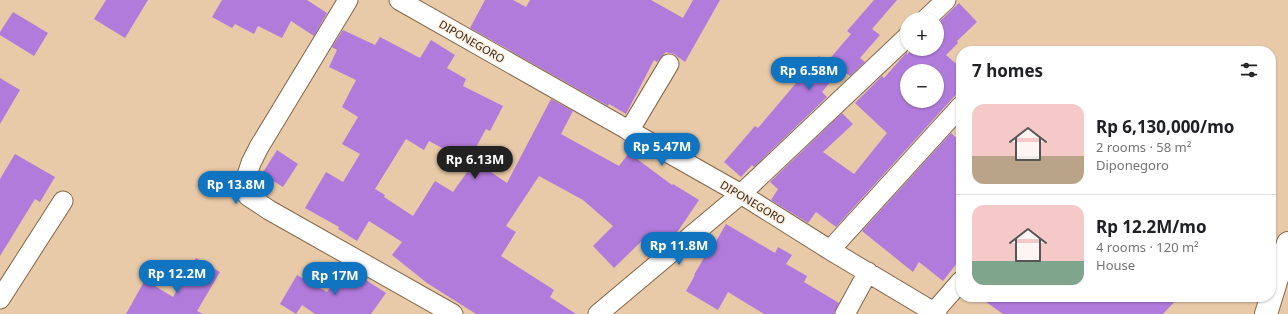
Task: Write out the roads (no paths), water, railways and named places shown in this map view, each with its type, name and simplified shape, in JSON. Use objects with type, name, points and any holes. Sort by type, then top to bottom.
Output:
[{"type":"street","points":[[348,0],[259,147],[246,175],[245,191],[248,196],[269,210],[453,314]]},
{"type":"street","name":"DIPONEGORO","points":[[399,0],[741,194],[935,313]]},
{"type":"street","points":[[933,12],[946,0]]},
{"type":"street","points":[[598,314],[741,194],[900,44]]},
{"type":"street","points":[[629,131],[668,64]]},
{"type":"street","points":[[830,250],[956,111]]},
{"type":"street","points":[[0,299],[63,201]]},
{"type":"street","points":[[1276,282],[1288,243]]},
{"type":"street","points":[[845,314],[868,272]]},
{"type":"street","points":[[935,313],[956,287]]},
{"type":"street","points":[[1266,314],[1270,302]]}]
